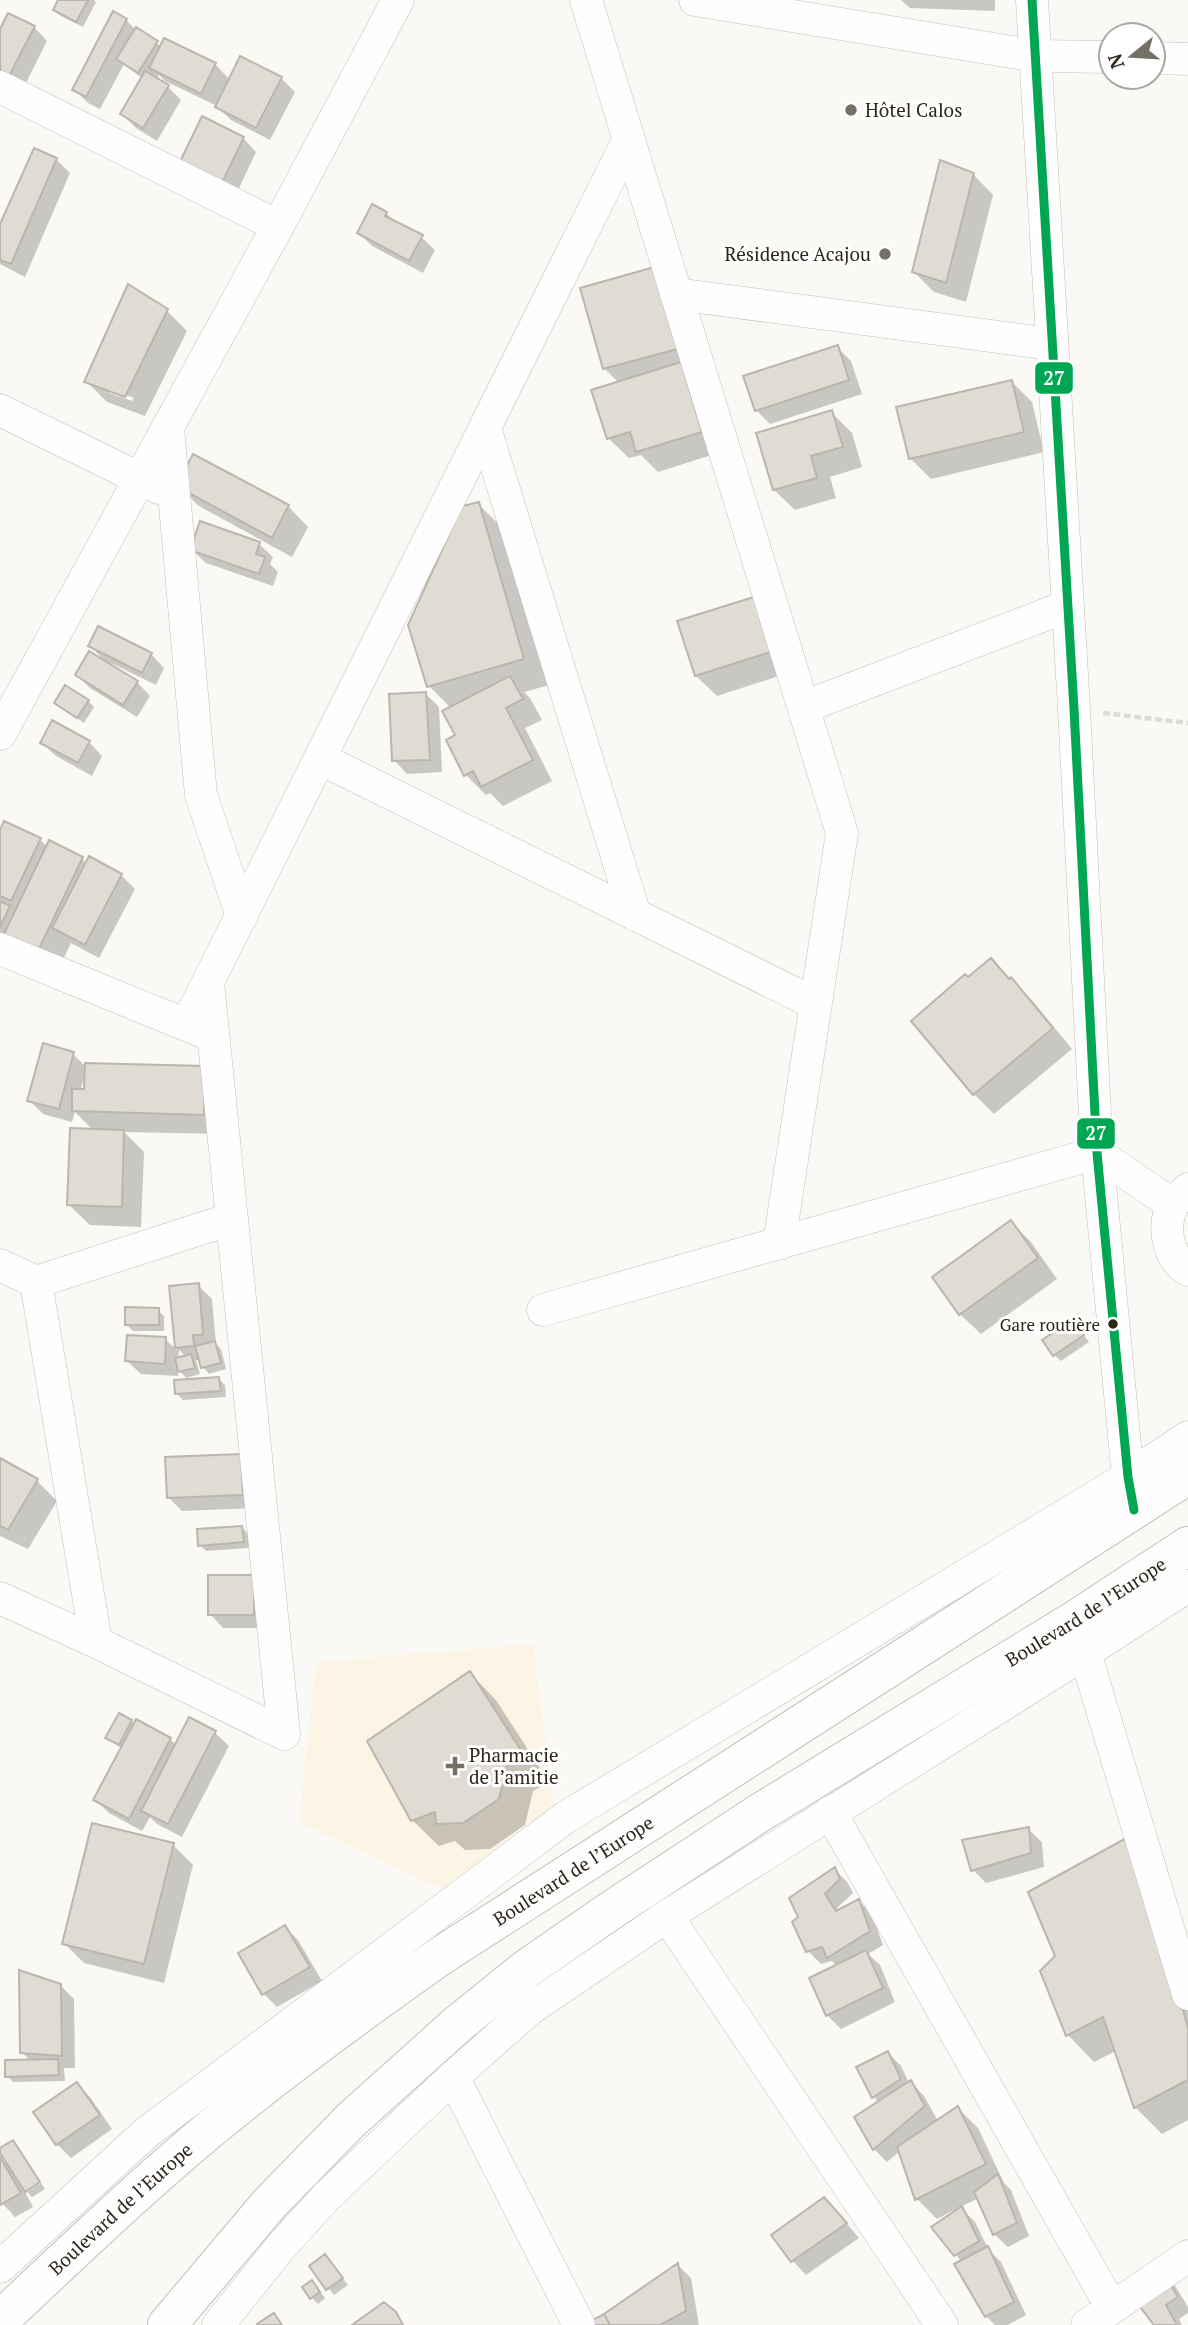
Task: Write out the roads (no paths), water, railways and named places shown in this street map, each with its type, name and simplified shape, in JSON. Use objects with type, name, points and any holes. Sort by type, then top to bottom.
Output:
[{"type":"highway","name":"Boulevard de l’Europe","points":[[0,2320],[222,2119],[328,2035],[453,1947],[1131,1494],[1188,1475]]},
{"type":"highway","name":"Boulevard de l’Europe","points":[[167,2325],[270,2203],[351,2120],[458,2023],[526,1969],[612,1909],[761,1812],[1075,1620],[1188,1546]]},
{"type":"street","points":[[0,734],[10,693],[139,480],[398,0]]},
{"type":"street","points":[[586,0],[842,833],[779,1244]]},
{"type":"street","points":[[695,0],[726,2],[1036,56],[1097,57]]},
{"type":"street","points":[[1032,0],[1097,1153],[1131,1494]]},
{"type":"street","points":[[1167,58],[1188,59]]},
{"type":"street","points":[[0,87],[278,226]]},
{"type":"street","points":[[0,1598],[284,1734],[231,1219],[200,1030],[208,982],[629,139]]},
{"type":"street","points":[[677,294],[1051,344]]},
{"type":"street","points":[[0,410],[139,480],[175,495]]},
{"type":"street","points":[[168,427],[201,795],[242,916]]},
{"type":"street","points":[[485,428],[635,915]]},
{"type":"street","points":[[804,707],[1068,606]]},
{"type":"street","points":[[321,759],[816,1004]]},
{"type":"street","points":[[0,949],[200,1030]]},
{"type":"street","points":[[543,1310],[1097,1153],[1181,1197],[1167,1226],[1170,1248],[1182,1266],[1188,1270]]},
{"type":"street","points":[[0,1265],[36,1282],[231,1219]]},
{"type":"street","points":[[36,1282],[96,1642]]},
{"type":"street","points":[[0,2267],[146,2133],[566,1817],[1131,1494],[1188,1437]]},
{"type":"street","points":[[218,2325],[280,2248],[326,2197],[453,2077],[530,2009],[667,1916],[1085,1654],[1188,1586]]},
{"type":"street","points":[[1085,1654],[1188,1994]]},
{"type":"street","points":[[830,1812],[1099,2317],[1188,2256]]},
{"type":"street","points":[[667,1916],[942,2325]]},
{"type":"street","points":[[453,2077],[579,2325]]},
{"type":"place","name":"Hôtel Calos","points":[[851,110]]},
{"type":"place","name":"Résidence Acajou","points":[[885,254]]},
{"type":"place","name":"Gare routière","points":[[1113,1324]]},
{"type":"place","name":"Pharmacie de l’amitie","points":[[455,1766]]}]
